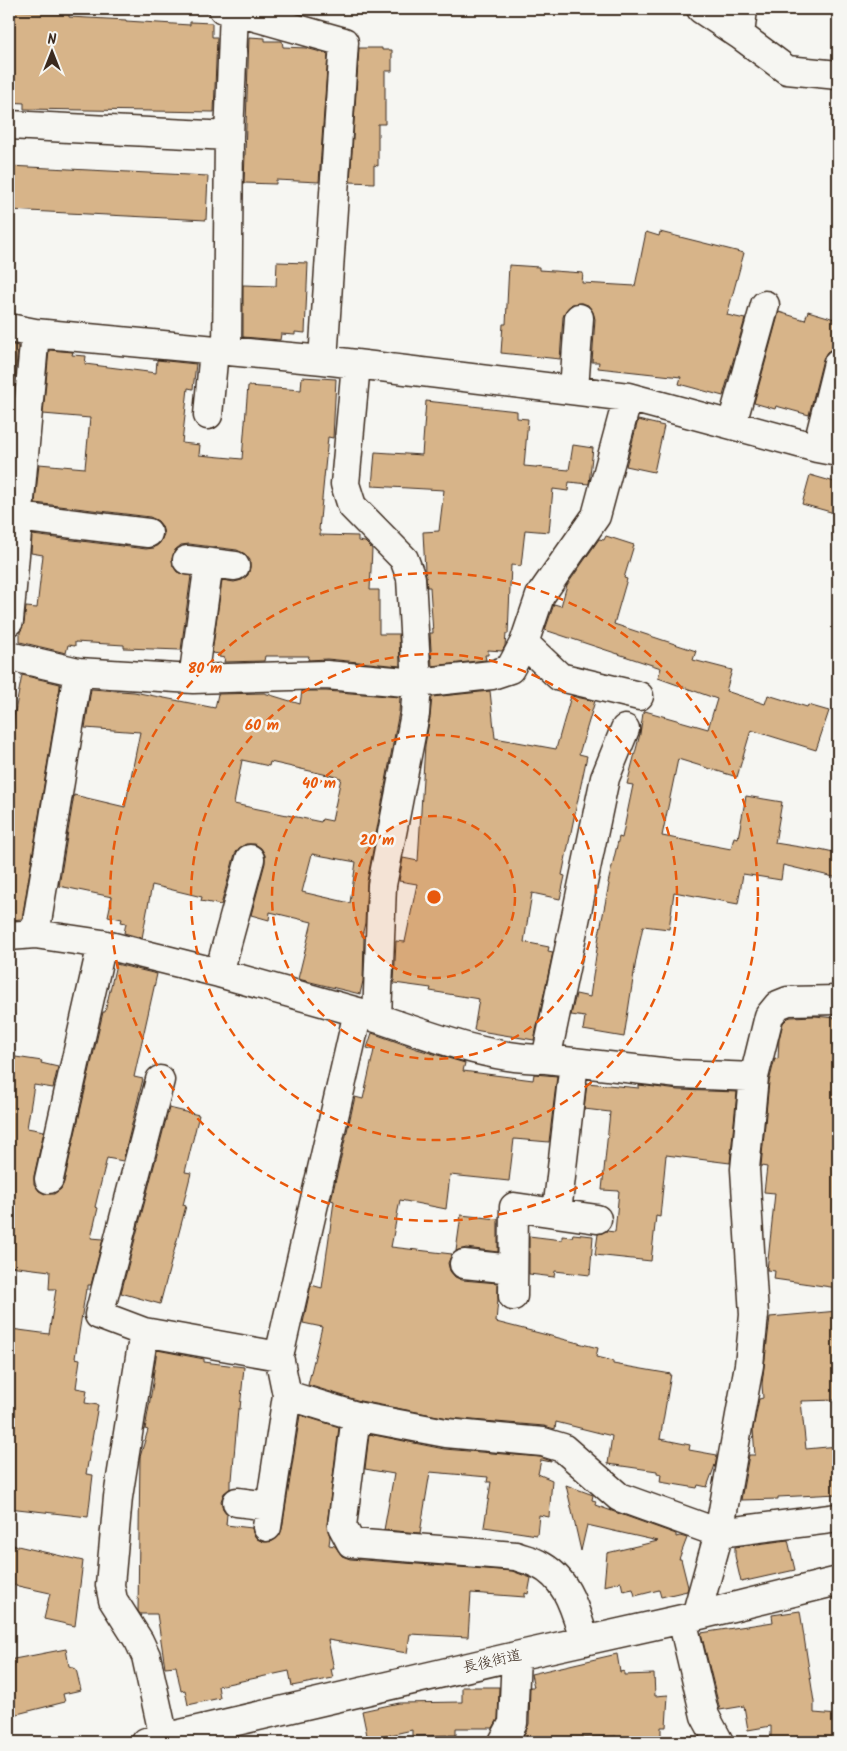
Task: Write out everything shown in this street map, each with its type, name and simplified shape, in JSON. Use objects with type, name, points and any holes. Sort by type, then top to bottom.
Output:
[{"type":"street","points":[[701,9],[741,22],[787,70],[838,74]]},
{"type":"street","points":[[208,415],[220,350],[229,136],[229,10],[344,42],[323,360]]},
{"type":"street","points":[[9,125],[229,136]]},
{"type":"street","points":[[732,424],[765,305]]},
{"type":"street","points":[[574,390],[579,318]]},
{"type":"street","points":[[9,328],[323,360],[628,397],[828,450],[838,363]]},
{"type":"street","points":[[9,621],[35,332]]},
{"type":"street","points":[[237,1502],[269,1517],[287,1395],[279,1356],[368,1015],[382,886],[415,714],[417,683],[411,578],[408,568],[404,559],[352,506],[345,484],[356,364]]},
{"type":"street","points":[[9,656],[78,672],[193,680],[326,675],[417,683],[492,675],[510,669],[524,643],[540,596],[596,516],[628,397]]},
{"type":"street","points":[[18,518],[148,533]]},
{"type":"street","points":[[193,680],[210,563]]},
{"type":"street","points":[[524,643],[560,677],[639,696]]},
{"type":"street","points":[[78,672],[22,935],[102,944],[219,973],[368,1015],[476,1051],[525,1059],[546,1059],[679,1074],[754,1077]]},
{"type":"street","points":[[546,1059],[605,778],[625,729]]},
{"type":"street","points":[[219,973],[250,859]]},
{"type":"street","points":[[49,1179],[102,944]]},
{"type":"street","points":[[719,1742],[706,1716],[689,1617],[719,1533],[749,1365],[754,1315],[746,1169],[754,1077],[769,1016],[778,1005],[788,1001],[838,1000]]},
{"type":"street","points":[[557,1212],[574,1062]]},
{"type":"street","points":[[160,1080],[99,1316],[144,1332],[279,1356]]},
{"type":"street","points":[[513,1296],[514,1207],[597,1219]]},
{"type":"street","points":[[464,1264],[513,1269]]},
{"type":"street","points":[[144,1332],[118,1497],[110,1585],[113,1600],[139,1641],[146,1656],[155,1740]]},
{"type":"street","points":[[287,1395],[356,1416],[446,1433],[543,1442],[563,1448],[620,1497],[719,1533],[838,1518]]},
{"type":"street","points":[[356,1416],[342,1526],[350,1542],[516,1556],[538,1564],[559,1578],[571,1600],[585,1641]]},
{"type":"street","name":"長後街道","points":[[155,1740],[838,1581]]},
{"type":"street","points":[[503,1742],[513,1722],[516,1656]]},
{"type":"building","points":[[9,10],[69,14],[69,17],[126,21],[190,25],[190,22],[212,23],[212,37],[217,37],[214,112],[24,109],[24,103],[9,102]]},
{"type":"building","points":[[249,37],[265,38],[265,41],[282,41],[283,47],[306,48],[328,54],[319,182],[276,180],[276,184],[244,183]]},
{"type":"building","points":[[359,48],[392,50],[392,71],[385,71],[385,124],[378,124],[378,166],[374,165],[374,183],[350,182]]},
{"type":"building","points":[[9,166],[208,176],[206,220],[9,210]]},
{"type":"building","points":[[646,232],[659,236],[660,232],[744,253],[727,315],[745,319],[723,396],[679,384],[681,377],[598,368],[599,362],[592,362],[595,319],[588,305],[581,303],[572,304],[566,310],[563,317],[560,359],[501,353],[503,324],[506,324],[509,265],[539,267],[539,270],[583,273],[582,283],[635,286]]},
{"type":"building","points":[[277,262],[308,263],[305,333],[295,332],[295,335],[281,334],[280,340],[243,337],[243,285],[276,286]]},
{"type":"building","points":[[808,311],[838,320],[838,348],[833,348],[827,352],[823,359],[809,415],[776,406],[775,409],[754,403],[779,312],[805,320]]},
{"type":"building","points":[[9,344],[18,346],[12,412],[9,411]]},
{"type":"building","points":[[49,350],[73,352],[72,355],[86,356],[85,364],[156,373],[157,360],[196,364],[193,389],[188,388],[182,443],[200,445],[199,455],[242,459],[248,386],[301,390],[302,377],[336,379],[333,438],[328,437],[320,535],[358,536],[358,541],[365,542],[372,549],[370,590],[379,590],[379,634],[399,634],[400,666],[327,659],[308,660],[309,656],[265,656],[264,661],[224,662],[225,658],[219,657],[220,654],[212,653],[222,580],[234,582],[242,580],[248,575],[250,560],[245,554],[237,550],[189,544],[181,545],[175,550],[172,559],[173,566],[177,572],[191,576],[181,650],[124,648],[124,645],[75,642],[75,646],[68,645],[66,653],[20,642],[20,632],[24,623],[26,607],[37,608],[43,555],[31,553],[32,535],[146,549],[154,548],[160,543],[164,534],[162,526],[158,521],[150,517],[35,503],[39,464],[85,468],[90,418],[43,414]]},
{"type":"building","points":[[426,401],[517,411],[517,418],[528,419],[524,466],[569,470],[573,445],[593,448],[589,484],[569,482],[568,491],[553,489],[549,532],[525,530],[521,566],[511,565],[508,634],[506,634],[505,646],[502,651],[488,650],[488,655],[485,655],[486,660],[432,666],[430,633],[433,633],[430,587],[427,587],[423,532],[439,531],[444,490],[372,486],[375,452],[422,455]]},
{"type":"building","points":[[638,420],[664,426],[654,472],[626,466]]},
{"type":"building","points":[[810,475],[838,483],[838,514],[802,504]]},
{"type":"building","points":[[606,536],[634,545],[624,578],[627,579],[614,624],[696,651],[693,660],[732,670],[726,691],[765,704],[768,695],[807,707],[808,705],[829,711],[816,750],[751,730],[737,777],[678,759],[662,836],[731,849],[734,837],[738,838],[746,796],[782,802],[775,843],[838,853],[838,878],[783,865],[781,880],[743,874],[738,904],[674,892],[669,929],[643,926],[624,1037],[583,1030],[585,1017],[571,1015],[576,994],[590,997],[608,883],[619,837],[622,838],[633,785],[627,784],[640,734],[643,713],[645,711],[708,729],[717,699],[658,678],[661,668],[545,630],[554,604],[561,606],[567,585],[599,539],[604,540]]},
{"type":"building","points":[[22,675],[60,684],[60,687],[22,919],[9,920],[9,743]]},
{"type":"building","points":[[91,689],[134,692],[215,708],[218,694],[264,693],[300,704],[302,691],[400,697],[399,712],[367,882],[365,923],[362,936],[364,936],[363,981],[360,994],[298,979],[312,922],[270,912],[269,920],[251,915],[265,863],[265,855],[261,848],[255,844],[246,844],[239,848],[235,854],[221,905],[201,901],[202,897],[152,885],[142,938],[124,933],[126,923],[121,922],[122,919],[108,916],[112,897],[59,886],[74,795],[125,807],[140,732],[85,728]],"holes":[[[242,760],[269,766],[270,762],[341,778],[332,821],[322,819],[321,822],[234,804]],[[312,854],[356,862],[350,903],[302,892]]]},
{"type":"building","points":[[490,691],[495,738],[556,749],[571,696],[595,701],[579,754],[587,756],[562,875],[565,876],[560,899],[532,893],[524,942],[549,947],[548,951],[553,952],[534,1040],[474,1030],[479,999],[430,991],[431,988],[394,983],[396,941],[405,942],[417,884],[399,881],[403,858],[418,861],[425,745],[432,697]]},
{"type":"building","points":[[116,964],[157,974],[134,1077],[143,1079],[123,1161],[107,1158],[95,1207],[98,1208],[91,1238],[103,1239],[91,1285],[88,1285],[88,1289],[86,1289],[75,1358],[80,1359],[76,1388],[87,1390],[85,1403],[98,1405],[86,1474],[93,1475],[88,1517],[9,1508],[9,1346],[11,1329],[49,1334],[56,1289],[49,1289],[50,1271],[9,1266],[9,1056],[42,1061],[41,1063],[58,1067],[53,1088],[34,1085],[27,1128],[44,1131],[34,1184],[39,1191],[45,1194],[54,1194],[61,1189],[64,1182],[103,1012],[105,1012]]},
{"type":"building","points":[[791,1017],[837,1018],[838,1023],[838,1288],[774,1279],[775,1271],[767,1270],[775,1193],[764,1192],[767,1167],[761,1166],[769,1082],[775,1058],[778,1059],[779,1039],[783,1023]]},
{"type":"building","points":[[372,1033],[465,1063],[463,1071],[533,1080],[534,1074],[557,1076],[549,1142],[514,1139],[509,1181],[450,1175],[446,1209],[400,1200],[391,1247],[452,1254],[448,1263],[450,1271],[455,1277],[462,1280],[498,1283],[496,1322],[598,1348],[596,1357],[613,1361],[613,1364],[671,1374],[660,1439],[690,1445],[689,1450],[717,1455],[715,1467],[715,1465],[707,1487],[698,1485],[697,1488],[660,1482],[661,1474],[657,1473],[657,1471],[608,1464],[612,1436],[556,1422],[555,1429],[544,1426],[448,1418],[360,1401],[308,1385],[322,1327],[303,1323],[311,1285],[322,1288],[334,1201],[331,1200],[355,1097],[363,1099],[374,1050],[367,1048]]},
{"type":"building","points":[[587,1083],[639,1088],[639,1085],[678,1090],[737,1092],[730,1163],[666,1155],[660,1217],[656,1216],[651,1261],[595,1255],[598,1234],[606,1231],[615,1232],[619,1191],[602,1190],[610,1112],[584,1109]]},
{"type":"building","points":[[169,1108],[199,1115],[185,1172],[191,1173],[183,1205],[186,1206],[160,1304],[121,1293]]},
{"type":"building","points":[[461,1215],[498,1219],[498,1252],[466,1248],[456,1251]]},
{"type":"building","points":[[573,1234],[593,1236],[590,1275],[555,1271],[554,1277],[529,1274],[529,1236],[562,1240],[562,1236],[572,1237]]},
{"type":"building","points":[[838,1311],[838,1400],[801,1401],[806,1449],[838,1446],[838,1494],[741,1500],[749,1455],[755,1455],[753,1429],[759,1399],[763,1398],[762,1384],[770,1317]]},
{"type":"building","points":[[157,1350],[204,1359],[204,1362],[244,1367],[240,1409],[238,1409],[232,1480],[230,1480],[230,1489],[224,1493],[221,1501],[223,1509],[227,1514],[226,1525],[252,1528],[257,1539],[264,1542],[273,1541],[279,1536],[282,1529],[300,1415],[339,1427],[327,1525],[330,1537],[329,1545],[335,1546],[342,1556],[350,1559],[512,1571],[531,1578],[528,1594],[525,1593],[525,1597],[471,1593],[468,1637],[410,1634],[407,1653],[328,1640],[334,1669],[331,1669],[333,1678],[292,1686],[289,1671],[218,1686],[220,1698],[188,1705],[185,1690],[181,1691],[176,1666],[165,1667],[157,1614],[140,1614],[138,1611],[140,1457],[148,1430],[145,1429]]},
{"type":"building","points":[[369,1434],[444,1449],[540,1457],[551,1461],[541,1460],[538,1474],[552,1480],[549,1517],[539,1515],[537,1535],[484,1527],[491,1482],[487,1482],[488,1477],[430,1472],[420,1533],[384,1530],[394,1474],[365,1469]]},
{"type":"building","points":[[566,1485],[593,1495],[592,1500],[596,1501],[595,1505],[676,1534],[676,1537],[687,1538],[679,1559],[681,1559],[688,1587],[687,1591],[661,1597],[659,1590],[635,1596],[633,1589],[623,1591],[621,1582],[604,1586],[607,1553],[658,1541],[587,1525],[581,1551]]},
{"type":"building","points":[[788,1540],[795,1570],[741,1582],[735,1556],[735,1547]]},
{"type":"building","points":[[9,1544],[83,1561],[75,1626],[44,1619],[50,1593],[9,1584]]},
{"type":"building","points":[[800,1611],[814,1713],[838,1715],[838,1742],[771,1742],[771,1726],[748,1730],[744,1706],[720,1710],[701,1633],[773,1622],[772,1615]]},
{"type":"building","points":[[66,1649],[69,1666],[76,1669],[81,1690],[63,1694],[65,1702],[9,1716],[9,1660]]},
{"type":"building","points":[[617,1654],[620,1672],[624,1671],[624,1675],[654,1674],[655,1696],[668,1695],[666,1727],[661,1727],[661,1742],[616,1740],[616,1736],[557,1739],[557,1742],[521,1742],[529,1724],[530,1687],[534,1687],[531,1674]]},
{"type":"building","points":[[462,1687],[499,1687],[498,1719],[493,1728],[456,1728],[456,1735],[412,1736],[412,1730],[368,1740],[362,1711],[399,1703],[462,1702]]}]
